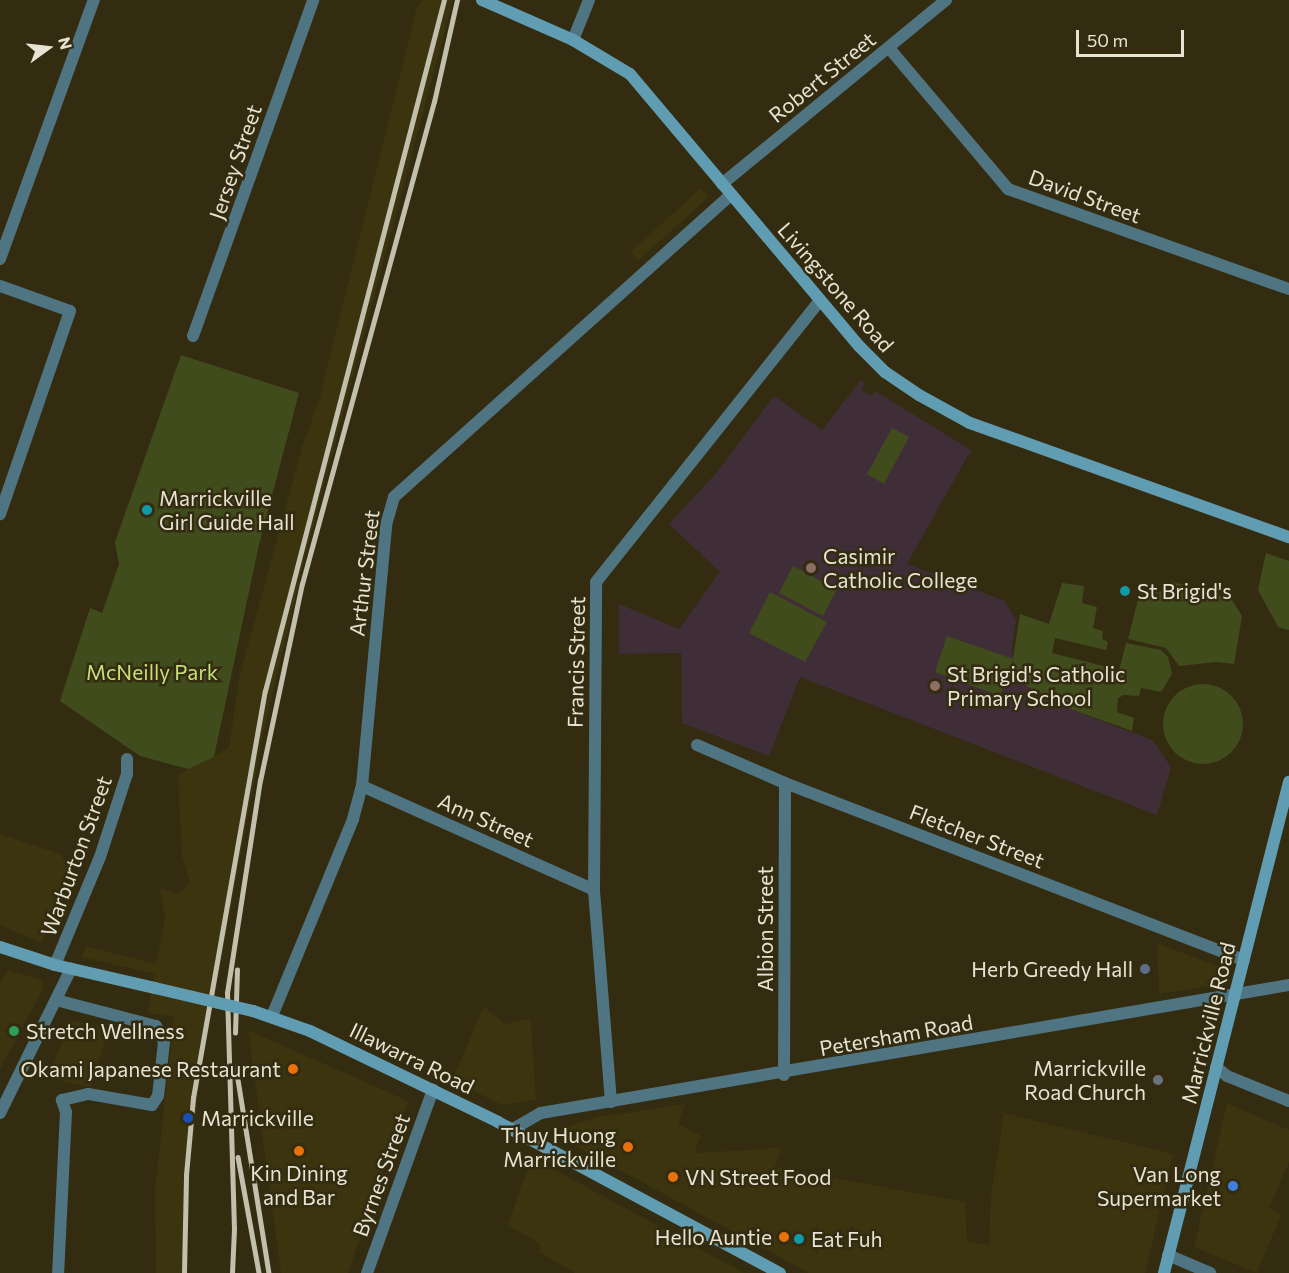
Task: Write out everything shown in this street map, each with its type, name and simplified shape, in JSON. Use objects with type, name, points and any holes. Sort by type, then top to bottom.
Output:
[{"type":"main road","name":"Livingstone Road","points":[[484,1],[505,5],[573,40],[630,74],[820,300],[885,372],[970,423],[1289,537]]},
{"type":"main road","name":"Marrickville Road","points":[[1164,1273],[1289,782]]},
{"type":"main road","name":"Illawarra Road","points":[[0,947],[55,965],[272,1016],[513,1129],[780,1273]]},
{"type":"street","points":[[0,259],[94,0]]},
{"type":"street","name":"Jersey Street","points":[[193,336],[313,0]]},
{"type":"street","points":[[573,40],[589,0]]},
{"type":"street","name":"Robert Street","points":[[722,184],[946,0]]},
{"type":"street","name":"David Street","points":[[889,48],[1008,189],[1289,290]]},
{"type":"street","name":"Arthur Street","points":[[272,1016],[353,819],[362,786],[386,525],[394,497],[731,195]]},
{"type":"street","points":[[0,286],[70,311],[0,514]]},
{"type":"street","name":"Francis Street","points":[[611,1102],[594,890],[596,582],[820,300]]},
{"type":"street","name":"Fletcher Street","points":[[697,745],[785,783],[1244,960]]},
{"type":"street","name":"Warburton Street","points":[[55,965],[100,857],[127,774],[127,759]]},
{"type":"street","name":"Albion Street","points":[[784,1075],[785,783]]},
{"type":"street","name":"Ann Street","points":[[362,786],[594,890]]},
{"type":"street","points":[[0,1113],[71,969]]},
{"type":"street","name":"Petersham Road","points":[[513,1129],[541,1113],[784,1075],[1289,985]]},
{"type":"street","points":[[56,1000],[153,1025],[164,1037],[158,1096],[152,1105],[87,1094],[62,1100],[66,1112],[58,1273]]},
{"type":"street","points":[[1216,1067],[1227,1076],[1289,1101]]},
{"type":"street","name":"Byrnes Street","points":[[367,1273],[433,1090]]},
{"type":"street","points":[[1168,1255],[1210,1273]]},
{"type":"shaded area","points":[[423,0],[453,0],[307,549],[263,734],[201,1071],[190,1165],[186,1273],[156,1273],[155,1191],[174,1017],[148,1013],[154,974],[82,957],[86,946],[156,964],[165,919],[160,888],[178,894],[190,883],[182,856],[178,775],[229,748],[239,678],[302,447],[320,397],[417,6]]},
{"type":"shaded area","points":[[701,188],[709,197],[638,261],[630,252]]},
{"type":"shaded area","name":"Casimir Catholic College","points":[[861,380],[865,383],[861,390],[871,396],[875,391],[971,450],[907,564],[1005,601],[1016,621],[1012,648],[1015,674],[1031,690],[1048,701],[1152,740],[1171,767],[1157,815],[800,677],[769,756],[682,723],[681,653],[619,654],[619,604],[679,629],[720,572],[669,524],[718,471],[774,396],[822,430]]},
{"type":"shaded area","points":[[0,834],[61,854],[68,867],[42,943],[0,925]]},
{"type":"shaded area","points":[[1157,943],[1220,967],[1216,985],[1159,994]]},
{"type":"shaded area","points":[[8,970],[41,980],[44,988],[0,1069],[0,983]]},
{"type":"shaded area","points":[[484,1006],[504,1024],[531,1019],[536,1100],[502,1105],[452,1080]]},
{"type":"shaded area","points":[[71,1020],[109,1029],[91,1087],[47,1078]]},
{"type":"shaded area","points":[[248,1030],[408,1101],[348,1273],[281,1273]]},
{"type":"shaded area","points":[[1227,1103],[1289,1130],[1289,1162],[1269,1208],[1281,1215],[1257,1273],[1194,1247]]},
{"type":"shaded area","points":[[685,1104],[678,1124],[701,1136],[694,1153],[781,1148],[775,1167],[965,1202],[967,1241],[989,1245],[991,1196],[1004,1113],[1173,1154],[1145,1273],[809,1273],[557,1136],[562,1128],[599,1117]]},
{"type":"shaded area","points":[[535,1159],[744,1273],[575,1273],[539,1252],[540,1244],[508,1225],[530,1161]]},
{"type":"green space","name":"McNeilly Park","points":[[181,355],[299,393],[258,549],[214,757],[188,769],[140,756],[60,701],[90,608],[102,613],[119,564],[115,542]]},
{"type":"green space","points":[[892,428],[909,437],[884,484],[867,474]]},
{"type":"green space","points":[[1266,553],[1289,561],[1289,630],[1278,627],[1258,590]]},
{"type":"green space","points":[[793,566],[837,589],[823,616],[779,593]]},
{"type":"green space","points":[[1170,581],[1232,600],[1242,616],[1234,664],[1216,662],[1179,666],[1166,648],[1128,639],[1141,588],[1162,592]]},
{"type":"green space","points":[[1062,583],[1084,586],[1082,603],[1097,607],[1093,628],[1103,631],[1102,639],[1108,642],[1106,650],[1055,638],[1052,653],[1119,670],[1126,643],[1161,650],[1168,657],[1172,674],[1161,692],[1141,688],[1139,696],[1124,695],[1118,698],[1117,712],[1134,718],[1132,731],[1048,701],[1020,681],[1013,660],[1000,696],[935,672],[947,636],[1013,659],[1020,614],[1049,624]]},
{"type":"green space","points":[[770,592],[827,622],[805,662],[749,633]]},
{"type":"green space","points":[[1195,684],[1211,684],[1225,691],[1236,702],[1243,716],[1240,739],[1225,757],[1211,764],[1195,764],[1181,757],[1170,746],[1163,732],[1163,716],[1170,702],[1181,691]]},
{"type":"railway","points":[[184,1273],[186,1175],[193,1098],[265,691],[444,0]]},
{"type":"railway","points":[[232,1273],[234,1229],[227,993],[260,781],[302,584],[434,102],[457,0]]},
{"type":"railway","points":[[235,1033],[237,970]]},
{"type":"railway","points":[[236,1067],[269,1273]]},
{"type":"railway","points":[[238,1157],[259,1273]]},
{"type":"place","name":"Marrickville Girl Guide Hall","points":[[147,510]]},
{"type":"place","name":"Casimir Catholic College","points":[[811,568]]},
{"type":"place","name":"St Brigid's","points":[[1125,591]]},
{"type":"place","name":"St Brigid's Catholic Primary School","points":[[935,686]]},
{"type":"place","name":"Herb Greedy Hall","points":[[1145,969]]},
{"type":"place","name":"Stretch Wellness","points":[[14,1031]]},
{"type":"place","name":"Okami Japanese Restaurant","points":[[293,1069]]},
{"type":"place","name":"Marrickville Road Church","points":[[1158,1080]]},
{"type":"place","name":"Marrickville","points":[[188,1118]]},
{"type":"place","name":"Thuy Huong Marrickville","points":[[628,1147]]},
{"type":"place","name":"Kin Dining and Bar","points":[[299,1151]]},
{"type":"place","name":"VN Street Food","points":[[673,1177]]},
{"type":"place","name":"Van Long Supermarket","points":[[1233,1186]]},
{"type":"place","name":"Hello Auntie","points":[[784,1237]]},
{"type":"place","name":"Eat Fuh","points":[[799,1239]]}]
